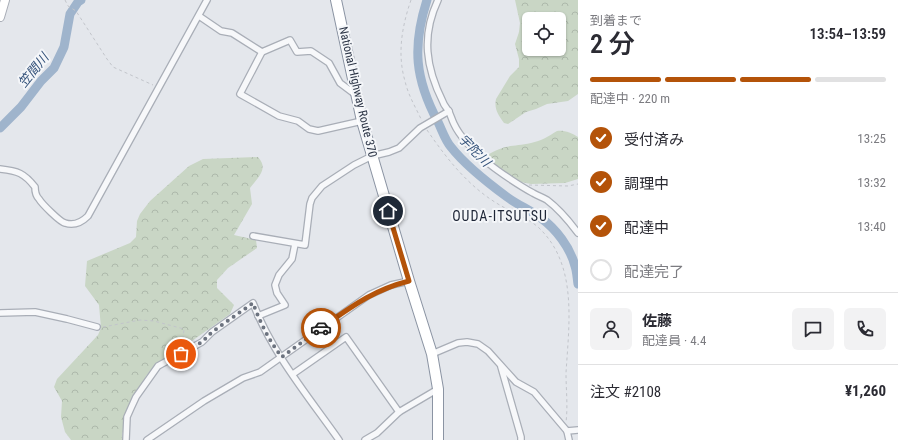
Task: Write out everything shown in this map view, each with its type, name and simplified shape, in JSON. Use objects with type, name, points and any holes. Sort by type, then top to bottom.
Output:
[{"type":"highway","name":"National Highway Route 370","points":[[336,0],[362,121],[432,354],[438,389],[438,440]]},
{"type":"main road","points":[[0,17],[5,0]]},
{"type":"street","points":[[0,169],[20,172],[28,178],[35,187],[38,199],[64,223],[76,224],[83,221],[88,216],[207,0]]},
{"type":"street","points":[[438,0],[433,9],[429,30],[427,48],[429,65],[436,88],[454,124],[488,164],[545,199],[571,223],[578,233]]},
{"type":"street","points":[[198,16],[221,31],[232,33],[262,52]]},
{"type":"street","points":[[357,95],[340,83],[329,63],[311,51],[297,52],[290,40],[262,52],[240,94],[279,116],[298,121],[310,129],[318,131],[362,121]]},
{"type":"street","points":[[253,236],[305,245],[310,204],[312,198],[322,186],[354,165],[372,156],[399,148],[425,125],[448,112]]},
{"type":"street","points":[[258,316],[285,305],[277,294],[275,285],[279,275],[292,259],[295,244]]},
{"type":"street","points":[[147,440],[204,401],[243,378],[260,372],[369,295],[391,285],[409,281]]},
{"type":"street","points":[[126,440],[127,417],[136,397],[158,366],[202,342],[212,332],[253,303],[274,348],[282,357],[339,440]]},
{"type":"street","points":[[0,313],[35,312],[67,319],[97,328]]},
{"type":"street","points":[[293,374],[346,337],[399,412]]},
{"type":"street","points":[[432,354],[458,343],[467,342],[478,344],[488,351],[516,382],[534,392],[567,430],[569,440]]},
{"type":"street","points":[[500,365],[521,440]]},
{"type":"street","points":[[365,440],[377,433],[399,412],[438,389]]},
{"type":"street","points":[[567,430],[578,430]]},
{"type":"path","points":[[65,0],[68,6],[76,11],[113,67],[159,87]]},
{"type":"path","points":[[412,0],[406,15],[402,33],[400,57],[405,82],[425,125],[442,153],[468,182],[498,204],[530,221],[538,227],[552,243],[566,269],[570,309],[566,386],[567,430]]},
{"type":"path","points":[[519,184],[568,186],[578,184]]},
{"type":"path","points":[[97,328],[110,327],[140,320],[154,321],[182,328],[184,329],[181,354]]},
{"type":"green space","points":[[515,0],[578,0],[578,94],[568,101],[547,104],[526,112],[508,124],[504,123],[498,114],[496,109],[496,99],[510,76],[519,67],[519,59],[515,44],[520,23]]},
{"type":"green space","points":[[557,131],[568,132],[578,137],[578,179],[565,183],[531,184],[521,182],[490,162],[486,156],[498,149],[508,146],[538,141]]},
{"type":"green space","points":[[258,157],[263,165],[259,177],[250,188],[252,204],[234,235],[256,240],[257,248],[228,268],[217,280],[217,288],[234,305],[230,314],[151,370],[146,376],[122,434],[122,440],[71,440],[65,432],[61,417],[62,401],[54,387],[57,379],[98,335],[101,328],[99,305],[85,286],[87,261],[130,243],[136,237],[137,221],[140,214],[150,201],[189,166],[203,159]]},
{"type":"waterway","name":"笠間川","points":[[0,128],[21,107],[41,81],[54,68],[64,47],[70,14],[81,0]]},
{"type":"waterway","name":"宇陀川","points":[[427,0],[419,33],[418,62],[424,91],[445,138],[457,154],[477,174],[507,197],[541,218],[552,227],[570,252],[576,270],[578,284]]},
{"type":"way so far","points":[[181,354],[202,342],[212,332],[253,303],[274,348],[282,357],[321,328]]},
{"type":"district","name":"OUDA-ITSUTSU","points":[[500,216]]},
{"type":"route","points":[[321,328],[369,295],[391,285],[409,281],[388,211]]}]
